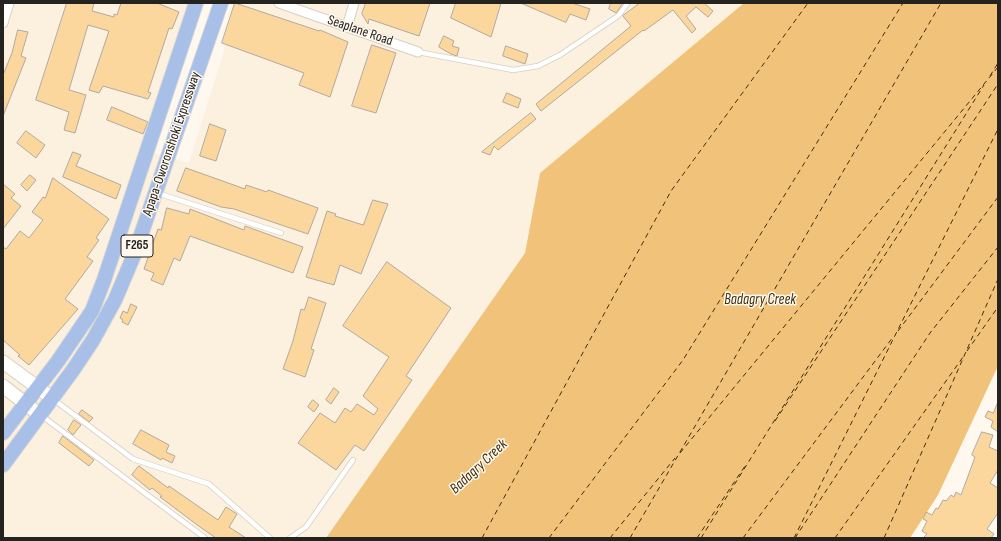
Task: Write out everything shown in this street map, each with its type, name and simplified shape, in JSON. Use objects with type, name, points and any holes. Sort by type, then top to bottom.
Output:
[{"type":"main road","name":"Apapa-Oworonshoki Expressway","points":[[3,433],[92,311],[104,280],[196,3]]},
{"type":"main road","name":"Apapa-Oworonshoki Expressway","points":[[3,465],[93,340],[115,300],[134,255],[221,3]]},
{"type":"main road","points":[[3,362],[52,398]]},
{"type":"main road","points":[[3,386],[24,404],[40,415]]},
{"type":"street","points":[[3,23],[9,3]]},
{"type":"street","name":"Seaplane Road","points":[[279,3],[418,52]]},
{"type":"street","points":[[347,27],[354,3]]},
{"type":"lane","points":[[418,52],[513,70],[538,66],[560,55],[618,16],[628,3]]},
{"type":"lane","points":[[155,192],[281,233]]},
{"type":"lane","points":[[52,398],[133,459],[209,484],[270,538]]},
{"type":"lane","points":[[40,415],[205,538]]},
{"type":"lane","points":[[290,538],[306,527],[353,460]]},
{"type":"shaded area","points":[[3,3],[196,3],[147,151],[189,163],[239,3],[744,3],[540,173],[525,253],[326,538],[3,538]]},
{"type":"water","name":"Badagry Creek","points":[[744,3],[998,3],[998,366],[938,495],[910,538],[326,538],[525,253],[540,173]]},
{"type":"building","points":[[67,3],[94,3],[92,11],[114,17],[114,14],[117,15],[121,3],[157,3],[179,12],[172,29],[169,28],[148,92],[151,93],[148,99],[103,86],[99,93],[89,90],[109,31],[88,25],[69,90],[86,95],[75,133],[64,130],[69,112],[36,100]]},
{"type":"building","points":[[235,3],[319,31],[320,30],[348,42],[330,97],[299,85],[304,73],[222,43]]},
{"type":"building","points":[[366,3],[430,3],[419,36],[369,19],[368,24],[362,14]]},
{"type":"building","points":[[456,3],[501,3],[491,37],[451,18]]},
{"type":"building","points":[[521,3],[572,3],[590,9],[586,20],[570,14],[566,22]]},
{"type":"building","points":[[611,3],[623,3],[616,13],[609,9]]},
{"type":"building","points":[[640,3],[704,3],[713,11],[708,17],[696,7],[686,16],[696,29],[692,33],[673,10],[644,31],[643,30],[541,111],[536,104],[631,26],[623,16]]},
{"type":"building","points":[[18,30],[28,32],[21,56],[26,58],[3,116],[3,75],[12,53]]},
{"type":"building","points":[[444,36],[454,41],[452,46],[459,48],[457,56],[439,47]]},
{"type":"building","points":[[372,45],[396,53],[376,113],[352,106]]},
{"type":"building","points":[[506,46],[528,54],[525,64],[503,56]]},
{"type":"building","points":[[507,93],[521,99],[518,108],[503,102]]},
{"type":"building","points":[[112,107],[148,122],[143,134],[107,120]]},
{"type":"building","points":[[531,113],[536,119],[498,150],[494,146],[490,155],[482,152]]},
{"type":"building","points":[[210,124],[226,130],[216,161],[200,156]]},
{"type":"building","points":[[26,131],[45,145],[36,158],[17,143]]},
{"type":"building","points":[[73,152],[81,155],[76,166],[121,185],[116,199],[63,177]]},
{"type":"building","points":[[186,168],[245,189],[246,185],[267,192],[268,190],[318,208],[308,234],[234,209],[221,207],[177,191]]},
{"type":"building","points":[[30,175],[36,180],[27,191],[21,185]]},
{"type":"building","points":[[53,178],[109,219],[96,238],[99,240],[87,257],[93,261],[65,299],[78,309],[29,365],[3,340],[3,247],[6,249],[20,231],[29,238],[43,220],[32,212],[43,197],[45,198]]},
{"type":"building","points":[[3,184],[15,194],[11,198],[21,206],[3,229]]},
{"type":"building","points":[[373,200],[388,204],[361,274],[340,265],[334,285],[306,277],[327,211],[336,214],[335,216],[363,225]]},
{"type":"building","points":[[167,208],[189,214],[190,209],[244,230],[245,226],[303,247],[293,273],[190,236],[180,261],[174,258],[163,285],[151,280],[154,273],[144,269],[158,229],[161,230]]},
{"type":"building","points":[[387,262],[451,308],[406,376],[412,380],[364,451],[355,445],[336,470],[298,443],[320,413],[335,423],[345,408],[351,412],[357,404],[374,415],[378,409],[363,396],[389,357],[343,326]]},
{"type":"building","points":[[309,297],[326,303],[311,349],[314,350],[305,377],[283,369],[293,341],[301,309],[304,310]]},
{"type":"building","points":[[131,304],[137,307],[128,325],[122,322],[123,320],[120,318],[123,311],[127,313]]},
{"type":"building","points":[[334,388],[339,392],[331,404],[326,400]]},
{"type":"building","points":[[313,400],[319,405],[314,412],[308,407]]},
{"type":"building","points":[[998,402],[998,432],[991,427],[993,421],[985,417],[988,411],[993,413]]},
{"type":"building","points":[[82,410],[93,418],[89,422],[79,414]]},
{"type":"building","points":[[74,420],[81,425],[73,435],[68,430]]},
{"type":"building","points":[[141,430],[169,445],[166,452],[175,456],[172,463],[162,458],[161,460],[133,444]]},
{"type":"building","points":[[982,432],[993,435],[989,447],[998,451],[998,470],[990,483],[998,488],[998,513],[987,529],[994,534],[991,538],[923,538],[927,534],[922,531],[927,521],[923,519],[926,512],[932,515],[936,508],[938,509],[943,500],[946,501],[951,495],[954,497],[956,492],[961,495],[975,457],[972,455]]},
{"type":"building","points":[[63,436],[94,460],[89,466],[59,443]]},
{"type":"building","points":[[139,466],[168,488],[169,486],[218,520],[226,507],[237,514],[229,527],[246,538],[216,538],[160,497],[162,496],[152,488],[150,490],[132,475]]},
{"type":"ferry route","points":[[482,538],[671,191],[808,3]]},
{"type":"ferry route","points":[[549,538],[683,360],[903,3]]},
{"type":"ferry route","points":[[630,538],[941,3]]},
{"type":"ferry route","points":[[990,76],[998,63]]},
{"type":"ferry route","points":[[680,453],[998,67]]},
{"type":"ferry route","points":[[775,421],[998,84]]},
{"type":"ferry route","points":[[701,538],[984,85]]},
{"type":"ferry route","points":[[794,538],[998,129]]},
{"type":"ferry route","points":[[898,331],[998,197]]},
{"type":"ferry route","points":[[795,538],[930,333],[998,247]]},
{"type":"ferry route","points":[[884,538],[998,279]]},
{"type":"ferry route","points":[[967,351],[998,307]]},
{"type":"ferry route","points":[[743,538],[893,337]]},
{"type":"ferry route","points":[[835,538],[963,357]]},
{"type":"ferry route","points":[[610,538],[675,458]]},
{"type":"ferry route","points":[[697,538],[747,463]]}]
